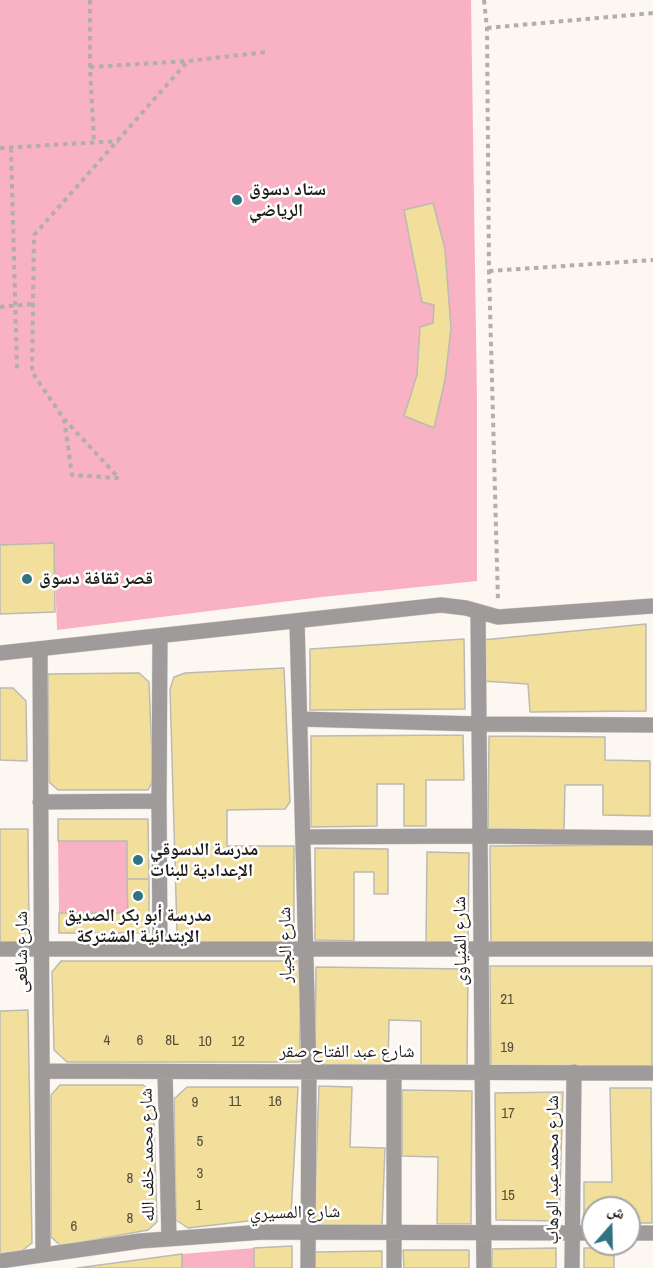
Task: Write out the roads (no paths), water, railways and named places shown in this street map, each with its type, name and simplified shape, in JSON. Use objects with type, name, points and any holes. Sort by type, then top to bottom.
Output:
[{"type":"street","points":[[0,653],[441,605],[466,608],[498,617],[653,606]]},
{"type":"street","name":"شارع المنياوى","points":[[478,613],[484,1268]]},
{"type":"street","name":"شارع الجيار","points":[[297,621],[309,1072],[308,1268]]},
{"type":"street","points":[[160,636],[160,949]]},
{"type":"street","name":"شارع شافعى","points":[[40,649],[43,1255]]},
{"type":"street","points":[[300,719],[478,724],[653,725]]},
{"type":"street","points":[[40,802],[159,801]]},
{"type":"street","points":[[303,837],[653,838]]},
{"type":"street","points":[[0,949],[653,949]]},
{"type":"street","name":"شارع عبد الفتاح صقر","points":[[42,1071],[653,1073]]},
{"type":"street","name":"شارع محمد خلف الله","points":[[165,1071],[169,1238]]},
{"type":"street","points":[[394,1072],[394,1268]]},
{"type":"street","name":"شارع محمد عبد الوهاب","points":[[572,1268],[574,1072]]},
{"type":"street","name":"شارع المسيري","points":[[0,1262],[169,1238],[239,1233],[581,1233]]},
{"type":"place","name":"ستاد دسوق الرياضي","points":[[237,200]]},
{"type":"place","name":"قصر ثقافة دسوق","points":[[27,579]]},
{"type":"place","name":"مدرسة الدسوقي الإعدادية للبنات","points":[[138,860]]},
{"type":"place","name":"مدرسة أبو بكر الصديق الإبتدائية المشتركة","points":[[138,896]]}]
